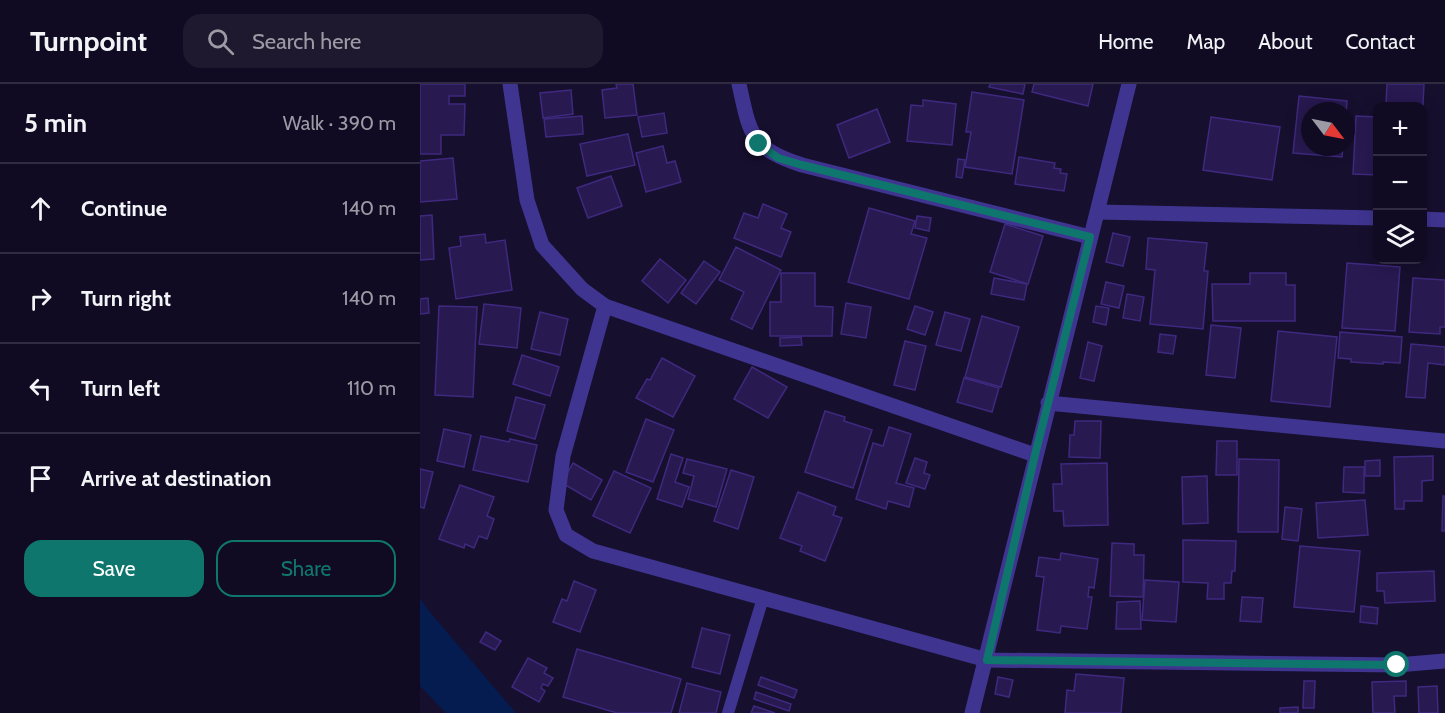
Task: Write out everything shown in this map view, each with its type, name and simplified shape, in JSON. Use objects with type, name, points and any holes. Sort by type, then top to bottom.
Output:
[{"type":"street","points":[[510,84],[527,200],[542,245],[582,289],[605,306],[1035,455]]},
{"type":"street","points":[[739,84],[749,128],[759,144],[778,158],[1090,237]]},
{"type":"street","points":[[972,713],[1129,84]]},
{"type":"street","points":[[1098,212],[1373,218]]},
{"type":"street","points":[[1427,219],[1445,220]]},
{"type":"street","points":[[605,306],[563,456],[556,510],[566,535],[593,551],[987,660],[1397,665],[1445,661]]},
{"type":"street","points":[[1048,403],[1445,441]]},
{"type":"lane","points":[[728,713],[763,598]]},
{"type":"water","points":[[420,598],[516,713],[446,713],[420,686]]},
{"type":"building","points":[[420,84],[465,84],[465,96],[449,96],[449,104],[465,104],[464,135],[441,135],[441,154],[420,154]]},
{"type":"building","points":[[616,84],[633,84],[637,115],[605,118],[602,90],[617,88]]},
{"type":"building","points":[[990,84],[1025,84],[1023,94],[989,87]]},
{"type":"building","points":[[1034,84],[1093,84],[1088,106],[1032,92]]},
{"type":"building","points":[[1387,84],[1424,84],[1423,102],[1386,102]]},
{"type":"building","points":[[571,90],[573,114],[543,118],[540,93]]},
{"type":"building","points":[[972,92],[1024,100],[1012,174],[965,167],[971,132],[966,132]]},
{"type":"building","points":[[1299,96],[1347,101],[1301,102],[1301,154],[1293,153]]},
{"type":"building","points":[[923,100],[956,104],[952,145],[907,141],[911,105],[923,106]]},
{"type":"building","points":[[877,109],[890,142],[849,158],[837,125]]},
{"type":"building","points":[[664,113],[667,133],[642,137],[638,117]]},
{"type":"building","points":[[582,116],[583,134],[546,137],[544,119]]},
{"type":"building","points":[[1356,116],[1373,117],[1373,175],[1353,174]]},
{"type":"building","points":[[1211,117],[1280,127],[1272,180],[1203,170]]},
{"type":"building","points":[[628,134],[635,165],[587,176],[580,144]]},
{"type":"building","points":[[663,146],[667,163],[675,161],[681,182],[646,192],[636,153]]},
{"type":"building","points":[[1019,157],[1055,163],[1054,168],[1061,169],[1060,173],[1067,174],[1064,191],[1015,184]]},
{"type":"building","points":[[453,158],[457,199],[420,202],[420,161]]},
{"type":"building","points":[[958,159],[965,160],[962,178],[956,177]]},
{"type":"building","points":[[611,176],[622,206],[588,218],[577,188]]},
{"type":"building","points":[[763,204],[787,214],[781,228],[791,232],[781,257],[734,238],[744,213],[758,218]]},
{"type":"building","points":[[869,208],[915,221],[911,234],[927,238],[909,299],[848,282]]},
{"type":"building","points":[[432,215],[434,259],[420,260],[420,216]]},
{"type":"building","points":[[917,216],[931,218],[929,231],[915,228]]},
{"type":"building","points":[[1005,224],[1043,236],[1028,284],[990,272]]},
{"type":"building","points":[[1113,233],[1130,237],[1123,266],[1106,262]]},
{"type":"building","points":[[485,234],[486,243],[505,240],[512,290],[456,299],[449,248],[461,246],[460,237]]},
{"type":"building","points":[[1148,238],[1207,243],[1204,271],[1208,271],[1203,329],[1150,324],[1155,270],[1146,269]]},
{"type":"building","points":[[736,247],[781,270],[752,329],[731,319],[744,292],[719,280]]},
{"type":"building","points":[[660,259],[686,280],[668,303],[642,281]]},
{"type":"building","points":[[704,261],[720,272],[696,304],[681,293]]},
{"type":"building","points":[[1347,263],[1400,267],[1395,331],[1342,328]]},
{"type":"building","points":[[781,273],[815,273],[815,306],[833,307],[832,336],[770,336],[770,302],[781,302]]},
{"type":"building","points":[[1250,273],[1286,273],[1286,285],[1295,285],[1295,321],[1213,321],[1212,284],[1250,284]]},
{"type":"building","points":[[994,278],[1027,284],[1024,300],[991,294]]},
{"type":"building","points":[[1413,278],[1445,280],[1445,327],[1440,327],[1440,334],[1409,332]]},
{"type":"building","points":[[1106,282],[1124,286],[1119,308],[1101,304]]},
{"type":"building","points":[[1127,294],[1144,297],[1140,321],[1123,318]]},
{"type":"building","points":[[428,298],[429,313],[420,314],[420,299]]},
{"type":"building","points":[[846,303],[871,307],[866,338],[841,334]]},
{"type":"building","points":[[484,304],[521,308],[517,348],[479,344]]},
{"type":"building","points":[[439,306],[477,307],[473,397],[435,395]]},
{"type":"building","points":[[915,306],[933,312],[925,335],[907,329]]},
{"type":"building","points":[[1096,306],[1109,308],[1106,325],[1093,322]]},
{"type":"building","points":[[540,312],[568,319],[560,355],[531,349]]},
{"type":"building","points":[[945,312],[970,319],[961,351],[936,345]]},
{"type":"building","points":[[982,316],[1019,327],[1001,387],[965,377]]},
{"type":"building","points":[[1211,325],[1241,328],[1235,378],[1206,375]]},
{"type":"building","points":[[1278,331],[1337,337],[1330,407],[1271,401]]},
{"type":"building","points":[[1340,332],[1402,337],[1400,363],[1351,362],[1351,359],[1338,358]]},
{"type":"building","points":[[1160,334],[1176,336],[1173,354],[1158,352]]},
{"type":"building","points":[[801,337],[802,345],[780,346],[780,338]]},
{"type":"building","points":[[905,341],[926,346],[915,390],[894,385]]},
{"type":"building","points":[[1088,342],[1102,346],[1094,381],[1080,378]]},
{"type":"building","points":[[1411,344],[1445,347],[1445,365],[1428,363],[1425,398],[1406,397]]},
{"type":"building","points":[[522,355],[559,367],[550,396],[513,384]]},
{"type":"building","points":[[662,358],[695,376],[673,417],[636,398],[647,379],[650,380]]},
{"type":"building","points":[[752,367],[787,387],[768,418],[734,399]]},
{"type":"building","points":[[964,378],[999,388],[992,412],[957,402]]},
{"type":"building","points":[[516,397],[545,405],[535,439],[507,431]]},
{"type":"building","points":[[825,411],[845,417],[844,421],[872,430],[853,488],[805,472]]},
{"type":"building","points":[[646,419],[674,430],[653,482],[626,472]]},
{"type":"building","points":[[1075,421],[1101,421],[1100,458],[1069,457],[1070,435],[1074,435]]},
{"type":"building","points":[[889,427],[911,434],[896,483],[914,488],[909,507],[888,501],[886,509],[856,499],[873,443],[883,446]]},
{"type":"building","points":[[444,429],[471,435],[464,467],[437,461]]},
{"type":"building","points":[[481,436],[537,445],[528,482],[473,470]]},
{"type":"building","points":[[1217,441],[1237,441],[1237,475],[1216,475]]},
{"type":"building","points":[[671,454],[683,458],[675,482],[689,487],[682,507],[657,499]]},
{"type":"building","points":[[1433,456],[1433,480],[1422,481],[1422,501],[1404,501],[1404,509],[1395,509],[1394,457]]},
{"type":"building","points":[[915,458],[927,462],[924,473],[930,475],[925,489],[906,483]]},
{"type":"building","points":[[687,459],[727,469],[716,507],[688,499],[694,476],[683,473]]},
{"type":"building","points":[[1239,459],[1279,460],[1278,532],[1238,532]]},
{"type":"building","points":[[1380,460],[1380,476],[1365,476],[1365,461]]},
{"type":"building","points":[[573,463],[602,480],[591,500],[562,483]]},
{"type":"building","points":[[1107,463],[1108,525],[1064,526],[1063,511],[1054,511],[1053,484],[1062,484],[1061,464]]},
{"type":"building","points":[[1344,467],[1364,467],[1364,493],[1343,492]]},
{"type":"building","points":[[420,469],[433,472],[424,508],[420,507]]},
{"type":"building","points":[[731,470],[754,477],[738,529],[714,521]]},
{"type":"building","points":[[614,471],[651,488],[630,533],[593,516]]},
{"type":"building","points":[[1207,476],[1208,523],[1183,524],[1182,477]]},
{"type":"building","points":[[460,485],[494,497],[487,516],[494,519],[487,539],[479,536],[474,548],[465,544],[464,548],[439,539]]},
{"type":"building","points":[[798,492],[836,507],[833,515],[842,518],[825,561],[800,551],[802,546],[780,538]]},
{"type":"building","points":[[1443,496],[1445,496],[1445,531],[1442,531]]},
{"type":"building","points":[[1365,500],[1368,535],[1318,538],[1316,503]]},
{"type":"building","points":[[1285,507],[1302,509],[1298,541],[1282,539]]},
{"type":"building","points":[[1183,540],[1236,541],[1235,571],[1232,571],[1231,583],[1224,583],[1224,599],[1207,599],[1208,583],[1183,582]]},
{"type":"building","points":[[1112,543],[1134,544],[1134,555],[1144,555],[1143,597],[1110,596]]},
{"type":"building","points":[[1300,546],[1360,551],[1354,612],[1294,607]]},
{"type":"building","points":[[1061,553],[1098,559],[1094,588],[1089,587],[1088,597],[1092,597],[1087,629],[1061,626],[1060,633],[1037,630],[1044,577],[1036,576],[1039,557],[1060,560]]},
{"type":"building","points":[[1434,571],[1435,601],[1385,603],[1384,591],[1377,591],[1377,573]]},
{"type":"building","points":[[1145,580],[1179,582],[1176,622],[1142,620]]},
{"type":"building","points":[[574,581],[596,590],[580,632],[553,622],[562,599],[567,601]]},
{"type":"building","points":[[1242,597],[1263,598],[1261,622],[1240,621]]},
{"type":"building","points":[[1140,601],[1141,629],[1116,629],[1117,602]]},
{"type":"building","points":[[1361,606],[1378,608],[1377,624],[1360,622]]},
{"type":"building","points":[[702,628],[730,635],[720,674],[692,667]]},
{"type":"building","points":[[486,632],[501,641],[495,650],[480,642]]},
{"type":"building","points":[[577,649],[681,679],[671,713],[617,713],[563,697]]},
{"type":"building","points":[[528,658],[547,668],[544,673],[553,678],[548,686],[543,684],[541,688],[545,691],[539,702],[512,687]]},
{"type":"building","points":[[1076,674],[1124,678],[1121,713],[1065,713],[1067,690],[1074,691]]},
{"type":"building","points":[[761,677],[797,690],[794,698],[758,685]]},
{"type":"building","points":[[998,677],[1013,680],[1009,697],[995,694]]},
{"type":"building","points":[[1304,681],[1315,681],[1314,708],[1303,708]]},
{"type":"building","points":[[1406,681],[1406,696],[1394,696],[1395,713],[1373,713],[1372,682]]},
{"type":"building","points":[[687,683],[721,692],[716,713],[679,713]]},
{"type":"building","points":[[1437,686],[1438,713],[1419,713],[1418,687]]},
{"type":"building","points":[[756,692],[791,704],[789,711],[754,699]]},
{"type":"building","points":[[754,706],[775,713],[751,713]]},
{"type":"building","points":[[1298,707],[1298,713],[1280,713],[1280,708]]},
{"type":"route","points":[[759,144],[778,158],[802,165],[1090,237],[1035,455],[987,660],[1397,665]]}]
